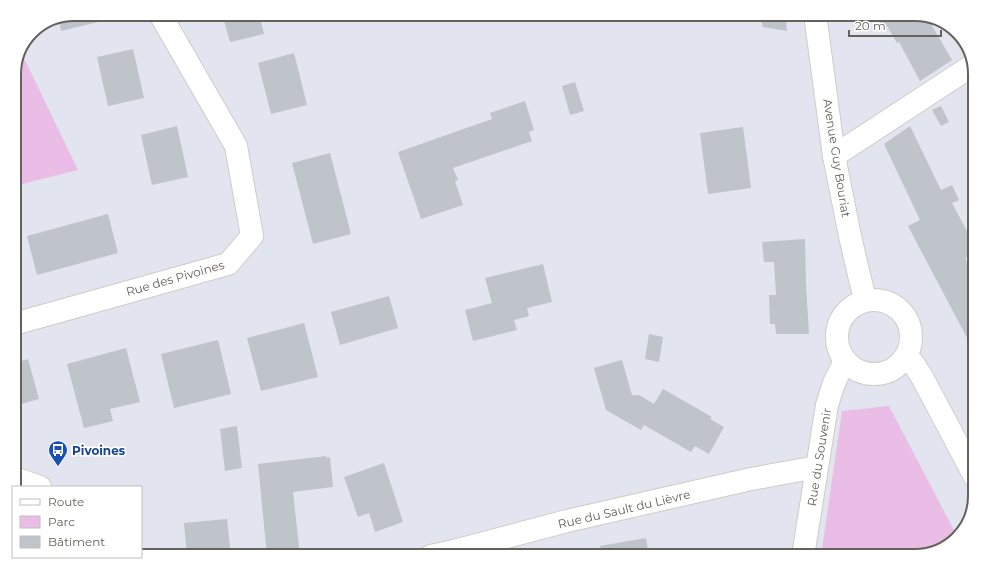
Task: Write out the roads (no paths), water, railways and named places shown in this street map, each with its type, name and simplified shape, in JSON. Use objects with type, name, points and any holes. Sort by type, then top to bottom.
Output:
[{"type":"street","name":"Rue des Pivoines","points":[[21,322],[228,264],[252,236],[236,146],[164,21]]},
{"type":"street","name":"Avenue Guy Bouriat","points":[[816,21],[834,156],[863,292],[867,300]]},
{"type":"street","points":[[834,156],[968,68]]},
{"type":"street","points":[[867,300],[880,300],[890,303],[905,316],[910,328],[911,334],[909,351],[905,358],[891,370],[879,374],[866,374],[855,370],[845,361],[838,348],[836,335],[839,322],[855,304],[867,300]]},
{"type":"street","points":[[905,358],[913,363],[922,376],[968,464]]},
{"type":"street","name":"Rue du Souvenir","points":[[804,549],[827,405],[834,383],[845,361]]},
{"type":"street","name":"Rue du Sault du Lièvre","points":[[461,549],[567,521],[697,491],[817,467]]},
{"type":"street","points":[[21,480],[37,486]]},
{"type":"place","name":"Pivoines","points":[[58,467]]}]
